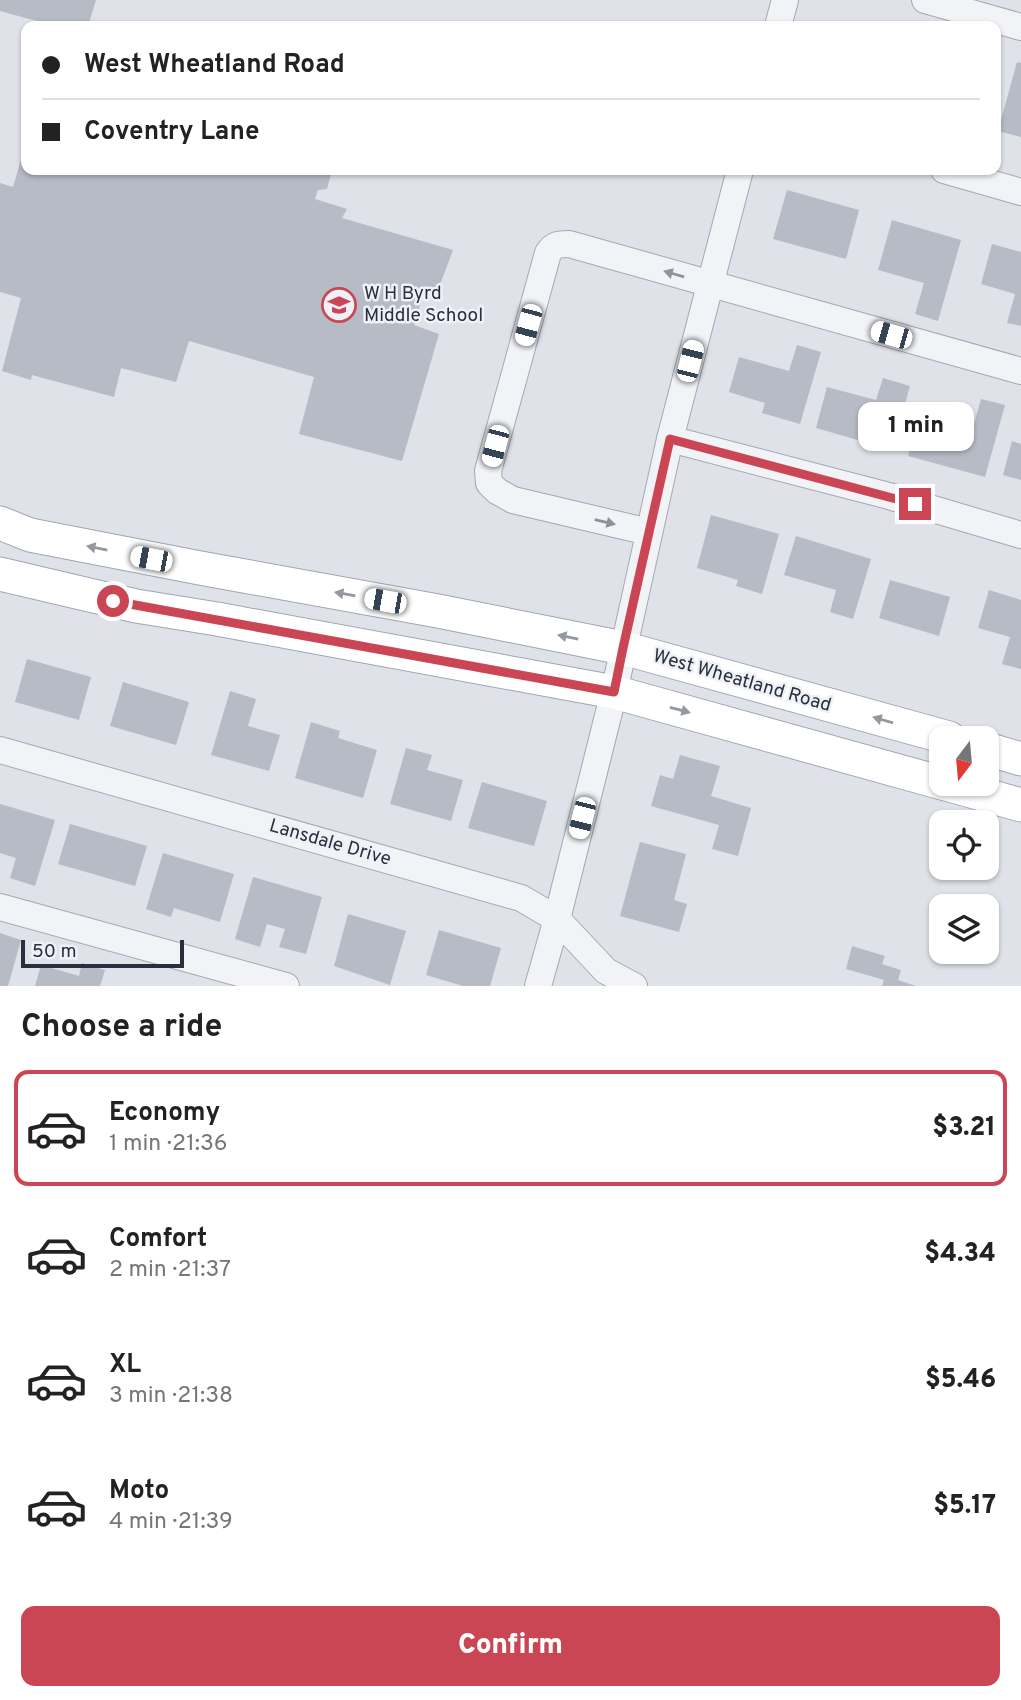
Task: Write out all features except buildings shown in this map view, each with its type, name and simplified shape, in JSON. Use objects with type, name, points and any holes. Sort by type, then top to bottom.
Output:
[{"type":"main road","points":[[15,529],[10,576],[136,606],[614,692],[929,779]]},
{"type":"main road","name":"West Wheatland Road","points":[[15,529],[213,571],[438,611],[623,648],[929,732]]},
{"type":"main road","points":[[430,658],[438,611]]},
{"type":"main road","points":[[999,753],[1021,759]]},
{"type":"main road","points":[[990,796],[1021,805]]},
{"type":"street","points":[[779,21],[785,0]]},
{"type":"street","points":[[926,0],[1000,21]]},
{"type":"street","points":[[1001,21],[1021,27]]},
{"type":"street","points":[[538,986],[614,692],[670,439],[739,175]]},
{"type":"street","points":[[962,175],[1021,192]]},
{"type":"street","points":[[649,532],[513,500],[489,483],[488,471],[552,246],[569,244],[1021,371]]},
{"type":"street","points":[[670,439],[889,496],[1021,535]]},
{"type":"street","name":"Lansdale Drive","points":[[0,750],[521,898],[556,919],[606,971],[634,986]]},
{"type":"street","points":[[0,907],[286,986]]},
{"type":"place","name":"W H Byrd Middle School","points":[[339,305]]},
{"type":"route","points":[[113,601],[614,692],[670,439],[915,504]]}]
